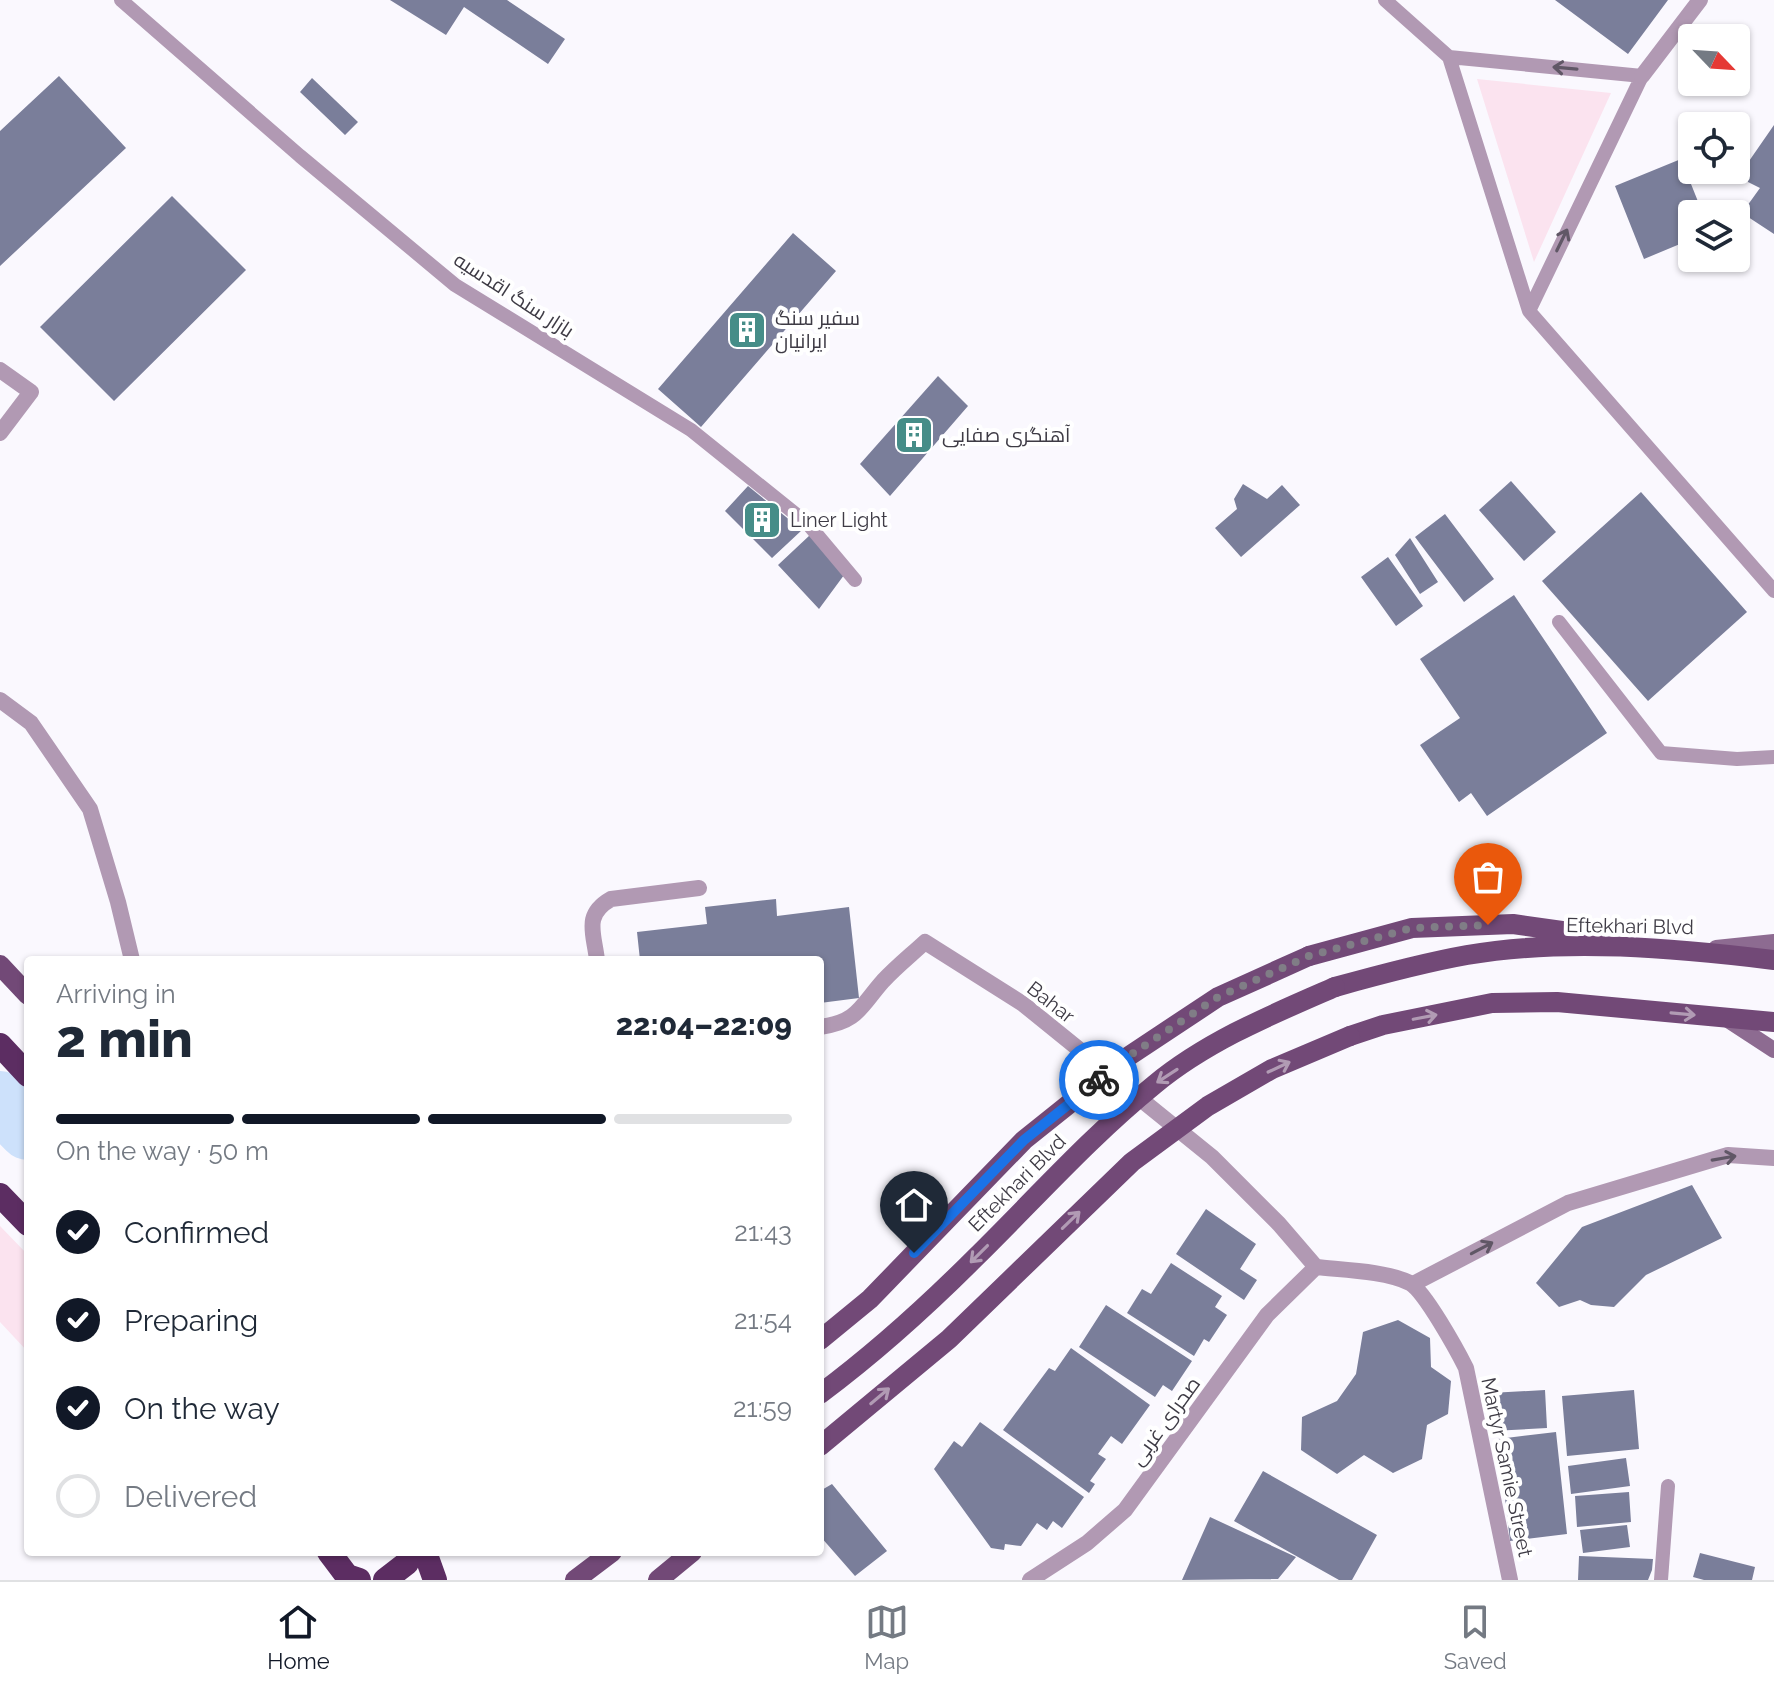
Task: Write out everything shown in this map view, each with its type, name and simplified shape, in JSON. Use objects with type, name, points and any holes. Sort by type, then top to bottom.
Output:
[{"type":"highway","points":[[0,1045],[24,1071]]},
{"type":"highway","points":[[0,1195],[24,1220]]},
{"type":"highway","points":[[332,1556],[351,1579]]},
{"type":"highway","points":[[385,1580],[407,1563],[410,1556]]},
{"type":"highway","points":[[426,1556],[435,1580]]},
{"type":"main road","points":[[824,1337],[870,1299],[1024,1140],[1129,1056],[1218,997],[1309,956],[1412,928],[1499,925],[1562,931],[1612,947]]},
{"type":"main road","points":[[1696,950],[1774,942]]},
{"type":"main road","name":"Eftekhari Blvd","points":[[824,1391],[866,1359],[960,1272],[1155,1084],[1212,1046],[1271,1014],[1335,987],[1469,955],[1612,947],[1696,950],[1774,960]]},
{"type":"main road","points":[[0,965],[24,991]]},
{"type":"main road","points":[[824,1443],[949,1339],[1132,1162],[1208,1106],[1272,1069],[1383,1025],[1492,1003],[1557,1002],[1774,1022]]},
{"type":"main road","points":[[1723,1017],[1774,1050]]},
{"type":"main road","points":[[575,1580],[607,1556]]},
{"type":"main road","points":[[658,1580],[687,1556]]},
{"type":"street","points":[[1642,76],[1700,0]]},
{"type":"street","points":[[0,370],[31,392],[0,433]]},
{"type":"street","points":[[0,700],[31,723],[90,809],[131,956]]},
{"type":"street","points":[[596,956],[591,918],[598,906],[611,899],[699,888]]},
{"type":"street","name":"Bahar","points":[[824,1026],[842,1024],[864,1006],[884,981],[925,942],[1023,1004],[1212,1157],[1279,1224],[1316,1267]]},
{"type":"street","points":[[1316,1267],[1413,1284],[1568,1203],[1728,1155],[1774,1158]]},
{"type":"street","name":"صحرای غربی","points":[[1030,1580],[1087,1543],[1125,1510],[1267,1315],[1316,1267]]},
{"type":"street","name":"Martyr Samie Street","points":[[1413,1284],[1450,1338],[1466,1368],[1510,1580]]},
{"type":"lane","name":"بازار سنگ اقدسیه","points":[[121,0],[300,156],[455,285],[691,430],[808,524],[855,580]]},
{"type":"lane","points":[[1385,0],[1449,57],[1529,311],[1774,591]]},
{"type":"lane","points":[[1449,57],[1642,76],[1529,311]]},
{"type":"lane","points":[[1559,622],[1661,753],[1737,759],[1774,757]]},
{"type":"lane","points":[[1661,1580],[1668,1486]]},
{"type":"shaded area","points":[[1477,79],[1611,93],[1534,262]]},
{"type":"shaded area","points":[[0,1226],[24,1251],[24,1348],[0,1322]]},
{"type":"building","points":[[390,0],[507,0],[565,39],[548,64],[464,7],[446,35]]},
{"type":"building","points":[[1555,0],[1668,0],[1628,54]]},
{"type":"building","points":[[59,76],[126,148],[0,266],[0,131]]},
{"type":"building","points":[[312,78],[358,122],[345,135],[300,92]]},
{"type":"building","points":[[1774,125],[1774,234],[1750,218],[1750,202],[1760,188],[1750,183],[1750,160]]},
{"type":"building","points":[[1678,160],[1678,184],[1691,184],[1697,200],[1678,200],[1678,245],[1644,259],[1615,186]]},
{"type":"building","points":[[172,196],[246,270],[114,401],[40,327]]},
{"type":"building","name":"سفیر سنگ ایرانیان","points":[[793,233],[836,271],[701,427],[658,389]]},
{"type":"building","name":"آهنگری صفایی","points":[[938,376],[968,406],[890,496],[860,464]]},
{"type":"building","points":[[1511,481],[1556,532],[1524,561],[1479,510]]},
{"type":"building","points":[[1243,484],[1267,499],[1282,485],[1300,505],[1241,557],[1215,528],[1237,509],[1234,499]]},
{"type":"building","name":"Liner Light","points":[[748,486],[802,530],[772,558],[725,511]]},
{"type":"building","points":[[1641,492],[1747,612],[1648,701],[1542,581]]},
{"type":"building","points":[[1445,514],[1494,579],[1464,602],[1415,537]]},
{"type":"building","points":[[810,535],[847,571],[819,609],[778,565]]},
{"type":"building","points":[[1410,538],[1438,582],[1420,594],[1395,555]]},
{"type":"building","points":[[1388,557],[1423,606],[1396,626],[1361,577]]},
{"type":"building","points":[[1514,595],[1607,733],[1487,816],[1471,793],[1459,802],[1420,745],[1460,718],[1420,659]]},
{"type":"building","points":[[776,899],[777,916],[849,907],[859,998],[824,1002],[824,956],[640,956],[637,932],[707,924],[705,907]]},
{"type":"building","points":[[1692,1185],[1722,1238],[1646,1275],[1614,1307],[1591,1305],[1580,1300],[1559,1307],[1536,1283],[1582,1227]]},
{"type":"building","points":[[1206,1209],[1256,1244],[1240,1269],[1257,1280],[1244,1300],[1176,1254]]},
{"type":"building","points":[[1171,1263],[1222,1296],[1215,1307],[1227,1315],[1209,1342],[1204,1339],[1194,1356],[1127,1313],[1142,1289],[1151,1294]]},
{"type":"building","points":[[1106,1305],[1192,1361],[1172,1391],[1163,1385],[1155,1397],[1079,1347]]},
{"type":"building","points":[[1398,1320],[1430,1338],[1431,1367],[1451,1381],[1448,1414],[1427,1425],[1422,1459],[1393,1473],[1364,1455],[1337,1474],[1301,1450],[1302,1417],[1337,1401],[1356,1374],[1363,1332]]},
{"type":"building","points":[[1071,1348],[1150,1405],[1122,1444],[1111,1436],[1098,1454],[1106,1459],[1090,1481],[1095,1484],[1089,1493],[1003,1430],[1049,1368],[1055,1371]]},
{"type":"building","points":[[1545,1390],[1547,1428],[1492,1431],[1490,1393]]},
{"type":"building","points":[[1634,1390],[1639,1449],[1567,1456],[1562,1396]]},
{"type":"building","points":[[980,1422],[1084,1497],[1062,1528],[1053,1521],[1047,1530],[1037,1523],[1021,1546],[1005,1544],[1004,1550],[991,1548],[934,1469],[954,1441],[962,1447]]},
{"type":"building","points":[[1556,1432],[1567,1534],[1510,1541],[1498,1439]]},
{"type":"building","points":[[1626,1458],[1630,1486],[1571,1494],[1568,1466]]},
{"type":"building","points":[[1263,1471],[1377,1535],[1352,1580],[1339,1580],[1234,1521]]},
{"type":"building","points":[[832,1484],[887,1551],[855,1576],[824,1541],[824,1489]]},
{"type":"building","points":[[1629,1492],[1631,1522],[1577,1527],[1575,1496]]},
{"type":"building","points":[[1210,1517],[1296,1557],[1278,1579],[1182,1580]]},
{"type":"building","points":[[1627,1525],[1630,1547],[1583,1553],[1580,1530]]},
{"type":"building","points":[[1700,1553],[1755,1567],[1752,1580],[1704,1580],[1693,1577]]},
{"type":"building","points":[[1579,1556],[1653,1559],[1652,1570],[1648,1580],[1578,1580]]},
{"type":"waterway","points":[[0,1101],[24,1126]]},
{"type":"way so far","points":[[1099,1080],[1129,1056],[1218,997],[1309,956],[1412,928],[1488,925]]},
{"type":"place","name":"سفیر سنگ ایرانیان","points":[[747,330]]},
{"type":"place","name":"آهنگری صفایی","points":[[914,435]]},
{"type":"place","name":"Liner Light","points":[[762,520]]},
{"type":"route","points":[[914,1253],[1024,1140],[1099,1080]]}]
